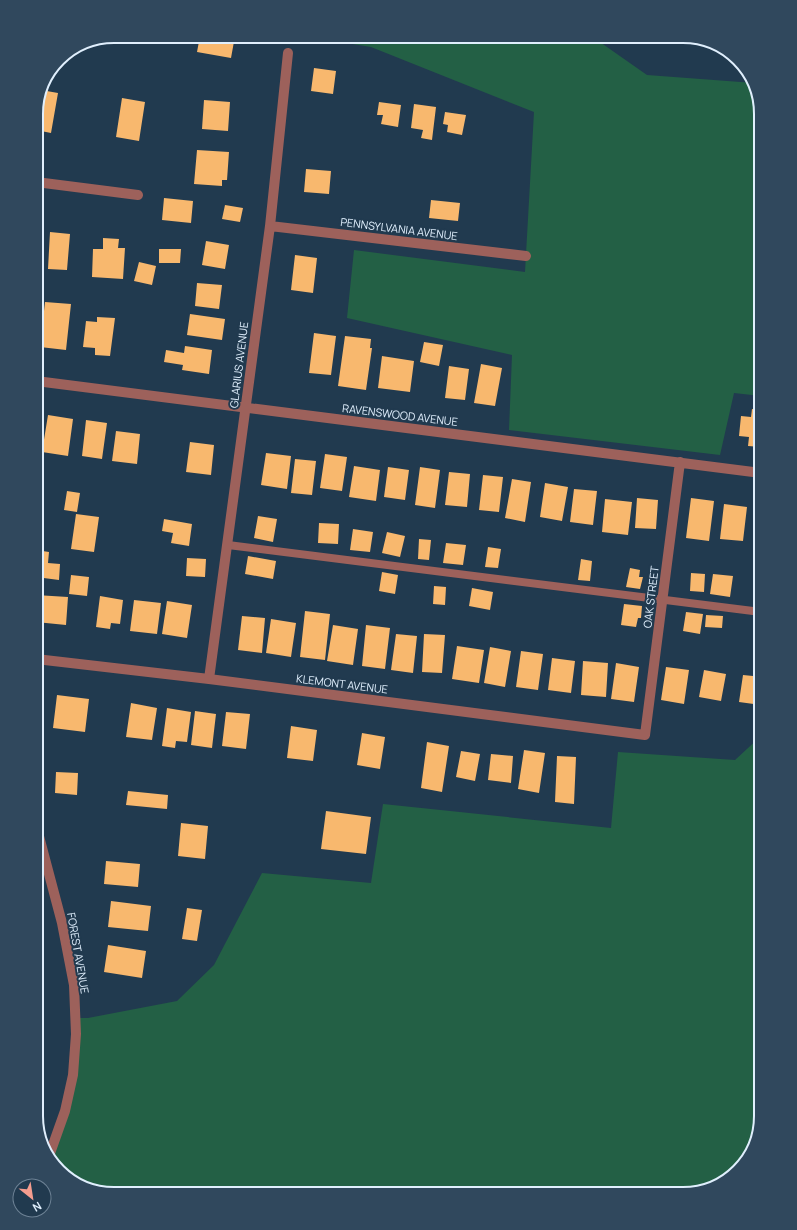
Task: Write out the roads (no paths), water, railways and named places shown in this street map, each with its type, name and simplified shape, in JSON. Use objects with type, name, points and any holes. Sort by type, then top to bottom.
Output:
[{"type":"street","name":"GLARIUS AVENUE","points":[[209,679],[270,226],[288,53]]},
{"type":"street","points":[[43,183],[138,195]]},
{"type":"street","name":"PENNSYLVANIA AVENUE","points":[[270,226],[526,256]]},
{"type":"street","name":"RAVENSWOOD AVENUE","points":[[43,381],[754,472]]},
{"type":"street","name":"OAK STREET","points":[[645,735],[680,462]]},
{"type":"street","name":"KLEMONT AVENUE","points":[[43,659],[645,735]]},
{"type":"street","name":"FOREST AVENUE","points":[[43,851],[62,923],[74,985],[76,1034],[73,1075],[66,1111],[51,1149]]},
{"type":"lane","points":[[228,545],[754,611]]}]
